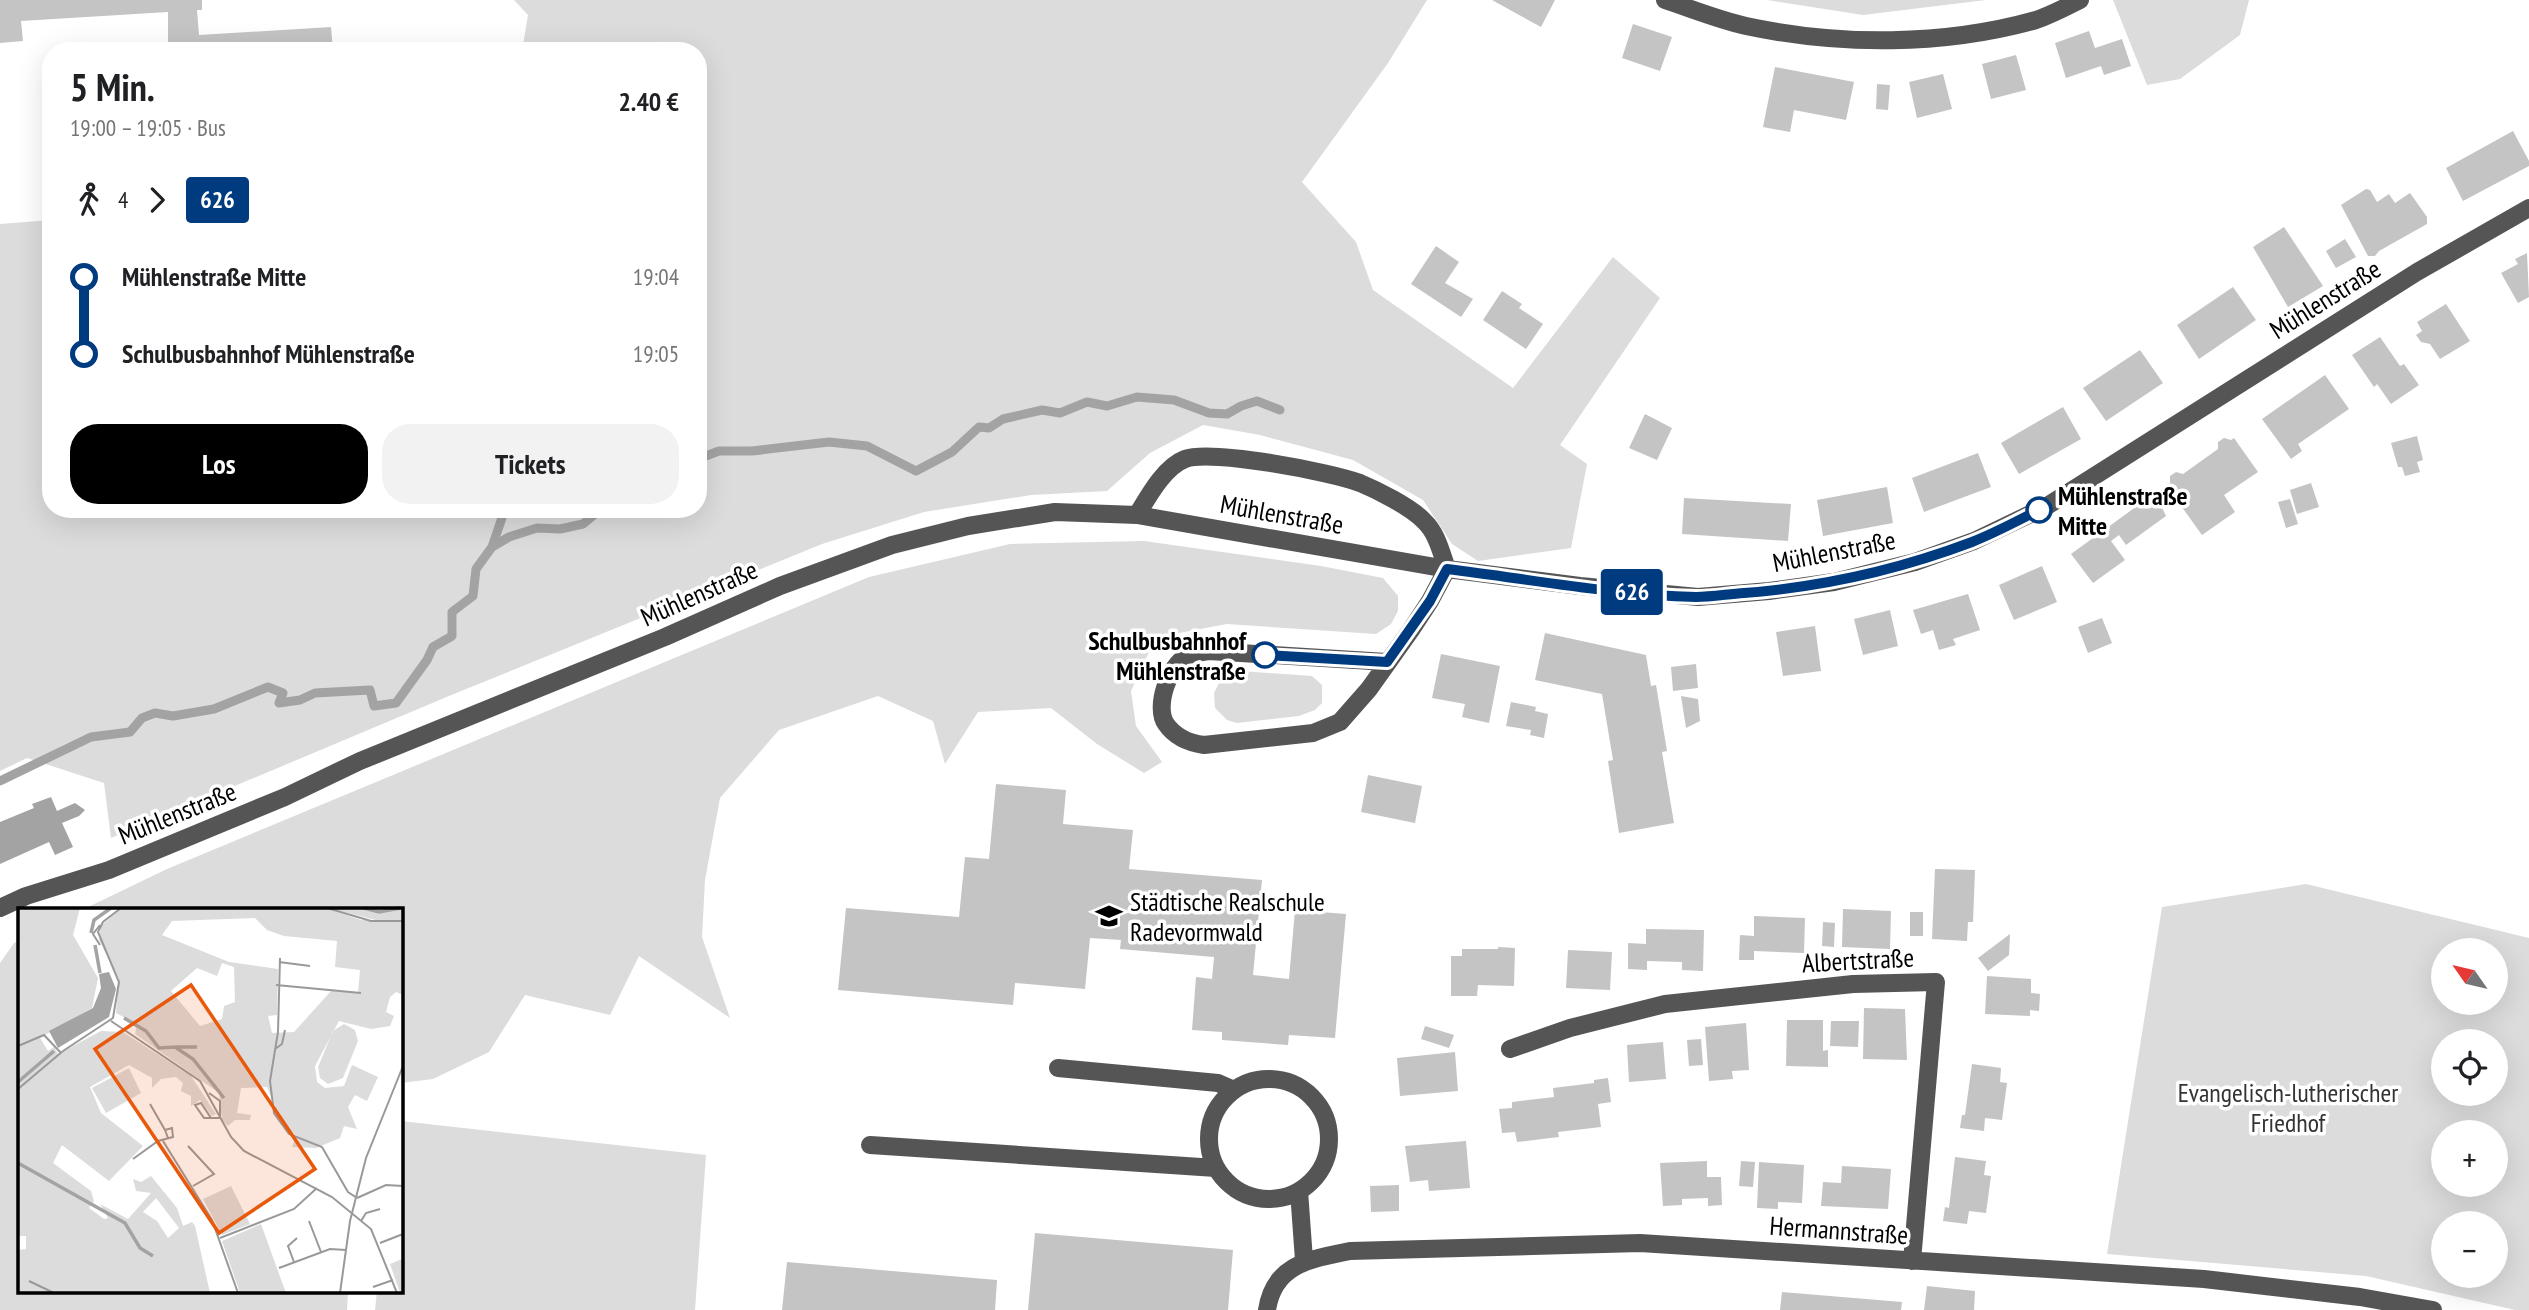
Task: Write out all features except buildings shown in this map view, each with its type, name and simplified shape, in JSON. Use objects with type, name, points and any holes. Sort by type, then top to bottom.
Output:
[{"type":"street","points":[[1665,0],[1745,26],[1807,36],[1883,40],[1951,36],[2001,27],[2038,19],[2080,0]]},
{"type":"street","name":"Mühlenstraße","points":[[0,908],[26,896],[108,870],[285,797],[359,761],[665,637],[780,586],[892,545],[968,526],[1055,512],[1137,515],[1447,569],[1580,586],[1698,597],[1834,582],[1915,562],[1975,541],[2047,506],[2417,272],[2529,208]]},
{"type":"street","points":[[1137,515],[1159,480],[1185,459],[1215,457],[1290,466],[1359,483],[1424,520],[1436,538],[1447,569],[1430,601],[1368,690],[1340,722],[1313,733],[1204,745],[1186,742],[1166,723],[1162,703],[1167,679],[1186,656],[1209,651],[1387,662]]},
{"type":"street","name":"Albertstraße","points":[[1510,1049],[1570,1028],[1665,1004],[1853,984],[1936,982],[1912,1261]]},
{"type":"street","points":[[1058,1068],[1218,1083],[1234,1090]]},
{"type":"street","points":[[1257,1080],[1277,1080],[1301,1088],[1318,1105],[1327,1128],[1326,1153],[1315,1177],[1299,1191],[1281,1198],[1256,1198],[1235,1189],[1216,1168],[1209,1145],[1211,1123],[1222,1101],[1234,1090],[1257,1080]]},
{"type":"street","points":[[870,1145],[1216,1168]]},
{"type":"street","points":[[1267,1310],[1275,1287],[1287,1271],[1304,1260],[1299,1191]]},
{"type":"street","name":"Hermannstraße","points":[[1304,1260],[1350,1251],[1640,1243],[2204,1279],[2360,1297],[2433,1310]]},
{"type":"green space","points":[[514,0],[1427,0],[1388,63],[1302,182],[1356,242],[1373,290],[1513,388],[1613,257],[1660,298],[1560,445],[1587,464],[1571,548],[1478,561],[1452,544],[1423,500],[1353,460],[1260,435],[1203,425],[1150,453],[1107,491],[1031,495],[924,512],[822,544],[111,838],[104,783],[27,758],[0,771],[0,224],[42,221],[42,518],[707,518],[707,42],[524,42],[528,15]]},
{"type":"green space","points":[[1767,0],[1986,0],[1863,15]]},
{"type":"green space","points":[[2113,0],[2249,0],[2240,35],[2180,79],[2147,85]]},
{"type":"green space","points":[[1144,541],[1321,566],[1383,578],[1398,596],[1398,611],[1391,624],[1376,634],[1227,624],[1179,633],[1149,652],[1131,691],[1136,726],[1162,762],[1144,773],[1097,744],[1051,708],[978,712],[945,764],[933,721],[878,696],[779,730],[720,798],[705,880],[702,937],[730,1018],[639,956],[610,1015],[525,995],[489,1052],[433,1079],[402,1083],[402,908],[86,908],[167,869],[869,577],[1010,544]]},
{"type":"green space","points":[[1240,671],[1312,676],[1322,685],[1322,703],[1315,710],[1299,716],[1237,723],[1227,720],[1215,708],[1214,693],[1222,677]]},
{"type":"green space","name":"Evangelisch-lutherischer Friedhof","points":[[2306,884],[2529,938],[2529,1310],[2515,1310],[2366,1276],[2107,1254],[2162,907]]},
{"type":"green space","points":[[18,941],[18,1292],[348,1292],[347,1310],[0,1310],[0,963]]},
{"type":"green space","points":[[402,1121],[706,1155],[695,1310],[375,1310],[377,1292],[402,1292]]},
{"type":"shaded area","points":[[51,797],[57,811],[75,803],[85,810],[79,816],[62,823],[73,847],[55,855],[49,842],[0,864],[0,822],[34,808],[32,804]]},
{"type":"waterway","points":[[707,456],[719,451],[752,451],[829,442],[867,446],[916,471],[952,452],[979,427],[989,428],[1003,419],[1042,410],[1060,413],[1087,402],[1107,406],[1137,397],[1174,400],[1209,413],[1227,414],[1257,401],[1280,410]]},
{"type":"waterway","points":[[492,547],[502,518]]},
{"type":"waterway","points":[[0,781],[91,737],[130,732],[142,718],[155,713],[173,716],[214,709],[268,687],[283,693],[279,703],[300,700],[315,693],[370,690],[374,706],[396,703],[427,660],[433,647],[452,636],[452,612],[473,596],[476,569],[492,547],[509,537],[537,528],[560,529],[583,524],[590,518]]},
{"type":"bus line","name":"626","points":[[1265,655],[1387,662],[1430,601],[1447,569],[1580,586],[1698,597],[1769,591],[1834,582],[1915,562],[1975,541],[2039,510]]},
{"type":"place","name":"Mühlenstraße Mitte","points":[[2039,510]]},
{"type":"place","name":"Schulbusbahnhof Mühlenstraße","points":[[1265,655]]},
{"type":"place","name":"Städtische Realschule Radevormwald","points":[[1109,916]]}]
